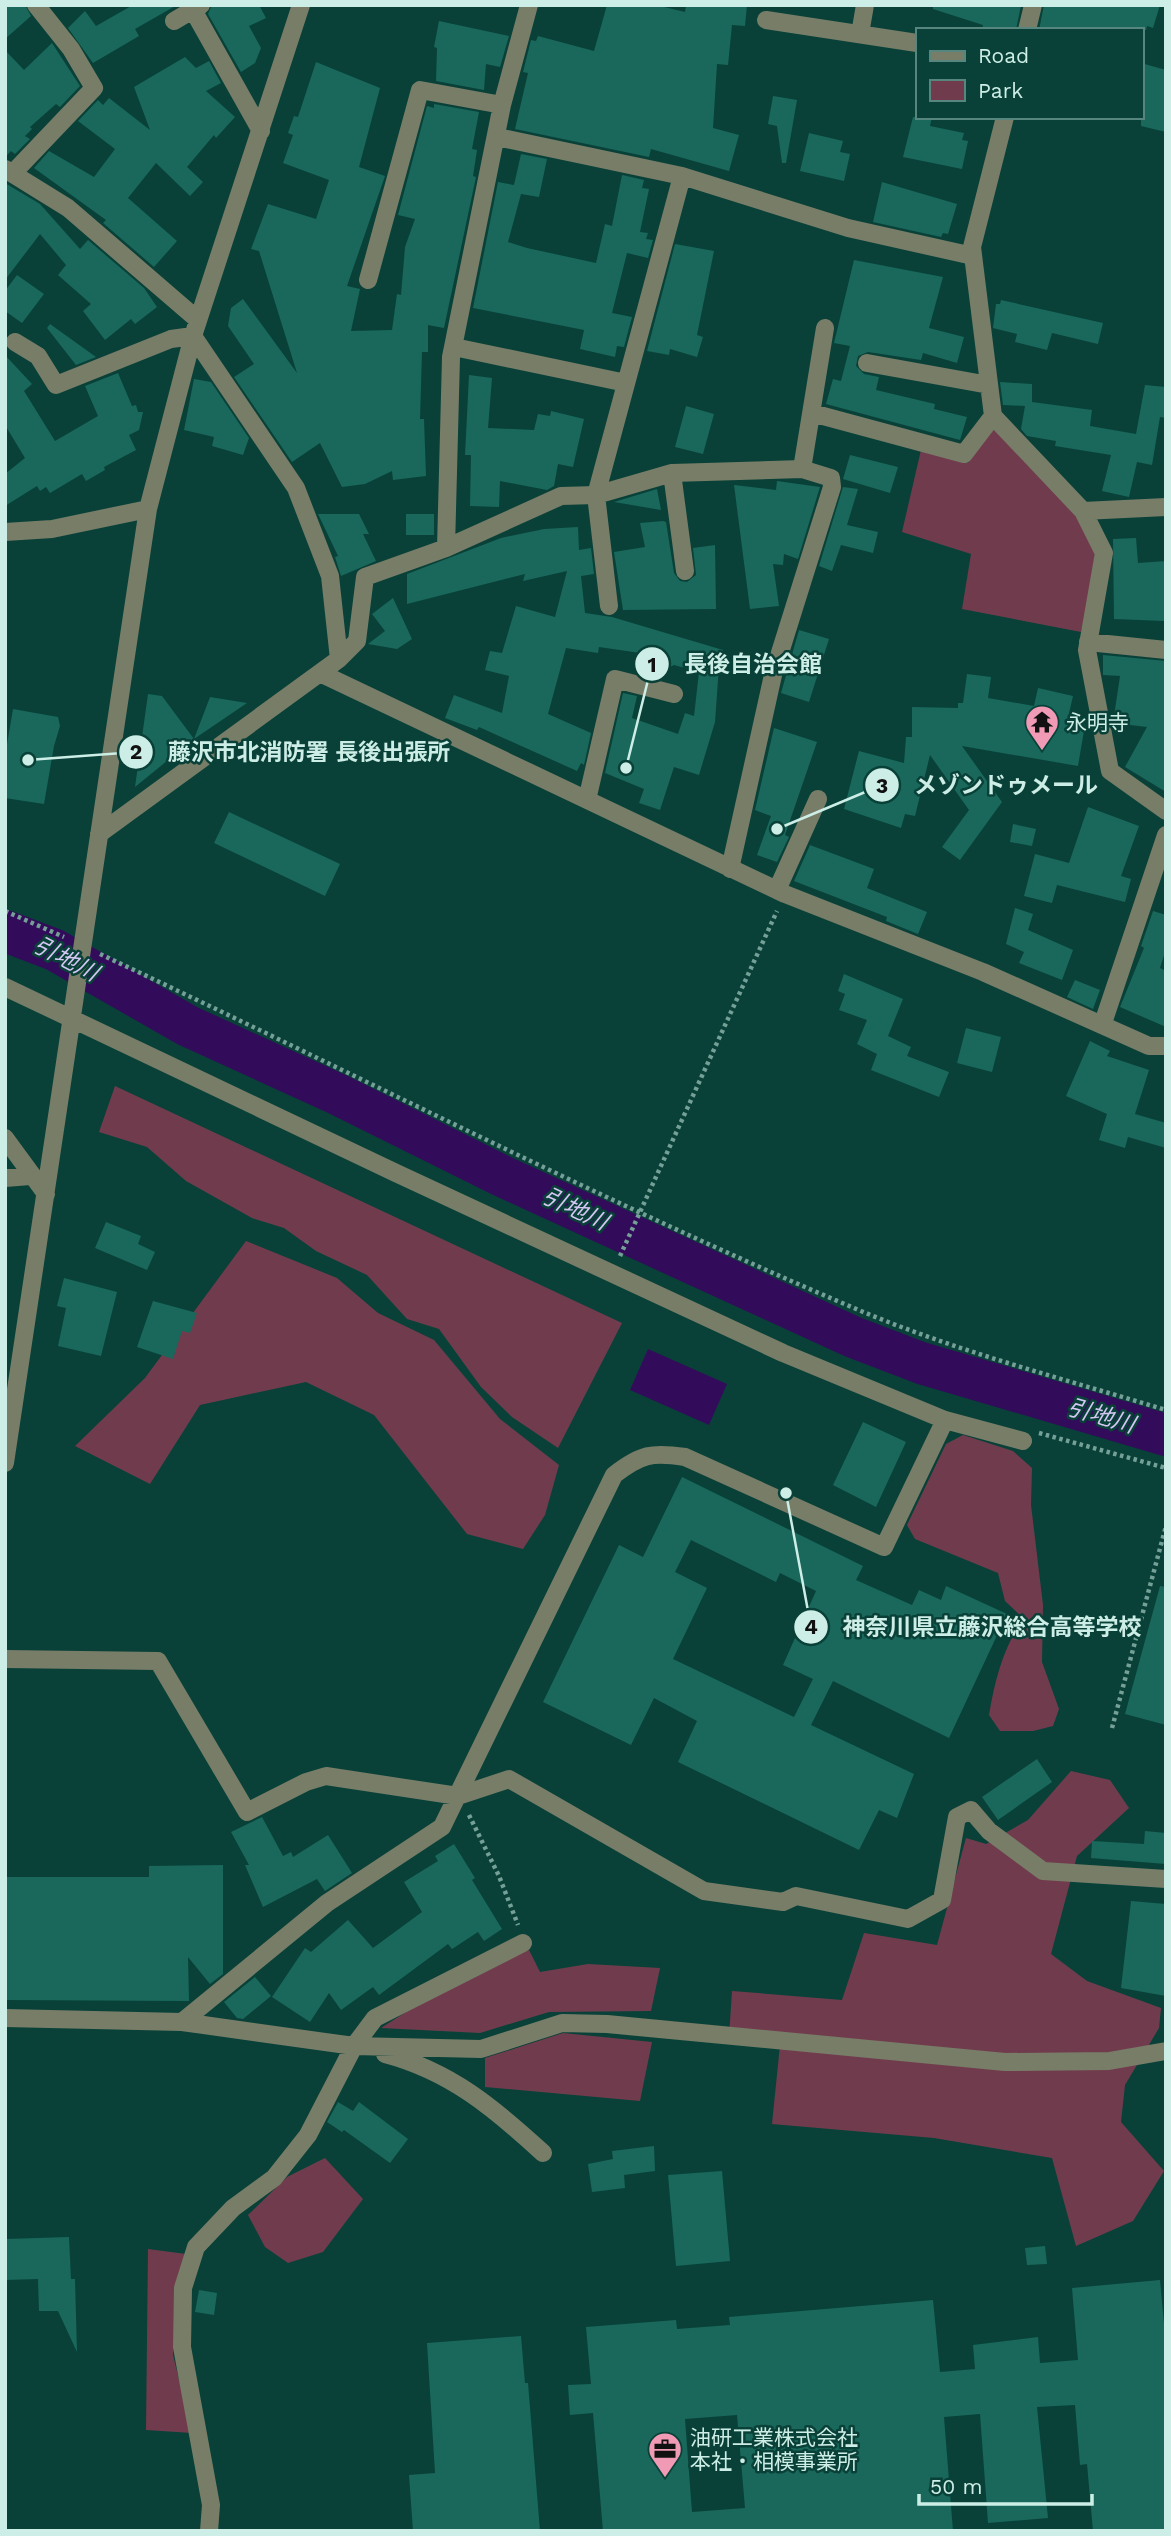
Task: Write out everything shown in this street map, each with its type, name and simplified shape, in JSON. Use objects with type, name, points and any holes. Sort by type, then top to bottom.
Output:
[{"type":"street","points":[[36,5],[71,49],[94,88],[10,171],[68,208],[195,328],[296,488],[330,576],[339,659]]},
{"type":"street","points":[[5,1463],[8,1422],[75,1010],[148,509],[195,328],[301,5]]},
{"type":"street","points":[[446,548],[454,347],[502,106],[529,5]]},
{"type":"street","points":[[860,34],[865,5]]},
{"type":"street","points":[[1027,28],[1033,5]]},
{"type":"street","points":[[174,21],[197,8],[261,131]]},
{"type":"street","points":[[766,20],[916,43]]},
{"type":"street","points":[[368,280],[420,90],[502,106]]},
{"type":"street","points":[[1004,119],[972,247],[993,416],[1083,511],[1104,553],[1087,650],[1110,771],[1166,811]]},
{"type":"street","points":[[496,137],[682,176],[848,228],[973,256]]},
{"type":"street","points":[[609,606],[596,495],[682,176]]},
{"type":"street","points":[[15,342],[38,356],[56,385],[195,328]]},
{"type":"street","points":[[802,469],[825,328]]},
{"type":"street","points":[[454,347],[626,383]]},
{"type":"street","points":[[867,363],[989,385]]},
{"type":"street","points":[[813,413],[964,454],[993,416]]},
{"type":"street","points":[[99,834],[339,659],[357,641],[365,577],[446,548],[561,496],[596,495],[671,473],[802,469],[831,478],[832,487],[773,675],[730,869]]},
{"type":"street","points":[[671,473],[685,570]]},
{"type":"street","points":[[1083,511],[1166,507]]},
{"type":"street","points":[[5,532],[52,528],[148,509]]},
{"type":"street","points":[[1088,642],[1166,650]]},
{"type":"street","points":[[320,673],[730,869],[778,900],[1103,1023],[1149,1046],[1166,1046]]},
{"type":"street","points":[[587,800],[615,679],[674,694]]},
{"type":"street","points":[[778,900],[818,799]]},
{"type":"street","points":[[1103,1023],[1166,835]]},
{"type":"street","points":[[5,987],[75,1010],[396,1173],[783,1353],[945,1420],[1023,1441]]},
{"type":"street","points":[[5,1138],[46,1194]]},
{"type":"street","points":[[5,1178],[30,1175]]},
{"type":"street","points":[[182,2022],[327,1903],[442,1827],[614,1475],[635,1458],[659,1453],[685,1457],[884,1547],[945,1420]]},
{"type":"street","points":[[5,1659],[158,1661],[247,1812],[306,1782],[326,1776],[458,1796],[509,1779],[704,1891],[783,1902],[796,1896],[908,1919],[942,1900],[957,1817],[971,1810],[989,1831],[1043,1871],[1166,1879]]},
{"type":"street","points":[[209,2531],[211,2505],[181,2347],[183,2288],[197,2247],[233,2208],[274,2178],[308,2135],[354,2046],[375,2018],[523,1943]]},
{"type":"street","points":[[5,2018],[182,2022],[354,2046],[420,2063],[503,2117],[543,2153]]},
{"type":"street","points":[[354,2046],[481,2049],[562,2023],[607,2024],[1005,2062],[1109,2061],[1166,2051]]},
{"type":"path","points":[[615,1266],[778,900]]},
{"type":"path","points":[[5,911],[639,1213],[861,1311],[944,1343],[1166,1410]]},
{"type":"path","points":[[1023,1441],[1039,1433],[1166,1468]]},
{"type":"path","points":[[1112,1728],[1166,1526]]},
{"type":"path","points":[[458,1796],[499,1876],[523,1943]]},
{"type":"green space","points":[[992,427],[1080,516],[1100,553],[1081,632],[962,609],[971,554],[902,532],[921,450],[968,463]]},
{"type":"green space","points":[[115,1086],[622,1323],[558,1448],[512,1417],[481,1387],[439,1329],[407,1319],[367,1275],[316,1251],[284,1228],[252,1218],[186,1181],[147,1147],[99,1132]]},
{"type":"green space","points":[[246,1241],[337,1278],[378,1313],[434,1340],[500,1419],[559,1465],[545,1515],[523,1549],[467,1534],[374,1415],[306,1382],[200,1405],[150,1484],[75,1446],[145,1378]]},
{"type":"green space","points":[[963,1435],[1013,1451],[1032,1468],[1031,1505],[1043,1605],[1042,1662],[1059,1709],[1053,1726],[1033,1731],[1000,1731],[989,1715],[991,1702],[1005,1653],[1023,1618],[1005,1601],[998,1573],[915,1539],[907,1525],[946,1444]]},
{"type":"green space","points":[[1071,1771],[1110,1780],[1129,1808],[1077,1856],[1051,1954],[1087,1981],[1161,2008],[1159,2028],[1125,2085],[1121,2122],[1164,2171],[1133,2221],[1076,2246],[1052,2158],[934,2138],[772,2124],[780,2045],[729,2037],[732,1991],[842,2000],[864,1933],[937,1945],[966,1838],[986,1844],[1028,1820]]},
{"type":"green space","points":[[529,1950],[540,1972],[588,1964],[660,1968],[651,2011],[549,2012],[480,2033],[381,2028],[445,1987]]},
{"type":"green space","points":[[563,2033],[652,2042],[640,2101],[485,2087],[485,2058]]},
{"type":"green space","points":[[325,2158],[363,2199],[323,2252],[288,2263],[265,2247],[248,2215],[287,2177]]},
{"type":"green space","points":[[148,2249],[186,2254],[175,2303],[173,2355],[192,2433],[146,2430]]},
{"type":"shaded area","points":[[648,1349],[727,1384],[709,1425],[630,1390]]},
{"type":"building","points":[[5,5],[25,5],[31,16],[5,39]]},
{"type":"building","points":[[133,5],[177,5],[135,29],[139,36],[93,63],[68,28],[85,11],[96,26]]},
{"type":"building","points":[[212,5],[259,5],[266,18],[249,26],[261,48],[255,63],[241,72],[208,14]]},
{"type":"building","points":[[607,5],[656,5],[685,12],[686,5],[747,5],[745,26],[732,25],[728,65],[717,64],[713,128],[739,135],[729,171],[651,149],[649,157],[515,129],[528,73],[523,72],[531,40],[536,41],[538,36],[594,51]]},
{"type":"building","points":[[933,5],[1021,5],[1016,28],[982,28],[983,25],[933,9]]},
{"type":"building","points":[[1044,5],[1160,5],[1153,28],[1147,26],[1146,30],[1039,28]]},
{"type":"building","points":[[439,21],[509,36],[500,67],[486,64],[484,90],[436,81],[437,48],[434,47]]},
{"type":"building","points":[[52,43],[80,86],[60,107],[56,104],[30,127],[32,129],[25,136],[30,139],[15,154],[11,151],[5,157],[5,50],[24,70]]},
{"type":"building","points":[[185,57],[196,68],[209,61],[221,83],[206,91],[235,117],[216,138],[214,135],[187,167],[203,182],[190,196],[156,163],[128,198],[177,241],[154,267],[103,223],[106,220],[34,168],[49,151],[94,177],[115,149],[78,121],[98,100],[103,105],[109,98],[150,130],[134,87]]},
{"type":"building","points":[[316,62],[380,88],[359,167],[385,176],[347,286],[360,289],[351,331],[392,330],[397,294],[401,295],[405,247],[415,219],[398,215],[427,106],[434,108],[434,104],[479,112],[472,149],[477,150],[473,176],[476,177],[444,328],[428,325],[428,352],[422,352],[420,419],[424,419],[426,476],[393,480],[392,471],[365,484],[342,487],[320,443],[292,462],[234,377],[254,364],[228,326],[231,308],[243,299],[297,373],[259,251],[251,249],[268,204],[316,219],[329,180],[283,163],[293,135],[288,133],[294,116],[298,117]]},
{"type":"building","points":[[1143,64],[1166,70],[1166,132],[1141,126]]},
{"type":"building","points":[[773,96],[797,100],[786,163],[782,163],[777,126],[768,124]]},
{"type":"building","points":[[913,117],[932,119],[930,126],[964,133],[962,140],[968,141],[962,169],[903,157]]},
{"type":"building","points":[[809,133],[843,141],[840,152],[850,154],[844,181],[800,171]]},
{"type":"building","points":[[521,154],[547,159],[539,197],[521,194],[508,242],[527,248],[596,263],[605,224],[612,226],[622,175],[644,180],[642,188],[649,189],[640,232],[648,233],[646,239],[653,240],[648,258],[627,253],[612,313],[632,317],[624,347],[617,346],[615,357],[580,349],[584,330],[473,308],[498,182],[514,185]]},
{"type":"building","points":[[882,182],[957,204],[948,234],[943,233],[941,237],[873,222]]},
{"type":"building","points":[[5,183],[40,204],[80,249],[88,240],[144,288],[157,307],[135,324],[131,319],[105,340],[83,311],[91,304],[58,275],[66,265],[40,234],[5,280]]},
{"type":"building","points":[[675,244],[714,251],[697,335],[703,337],[697,357],[670,349],[669,355],[647,351]]},
{"type":"building","points":[[854,260],[943,277],[929,328],[964,337],[957,363],[923,353],[921,360],[868,352],[858,356],[856,366],[864,374],[879,377],[876,390],[935,404],[934,409],[967,417],[960,440],[826,404],[833,379],[841,381],[850,346],[834,343]]},
{"type":"building","points":[[17,275],[44,294],[22,323],[5,311],[5,291]]},
{"type":"building","points":[[1001,300],[1103,323],[1098,344],[1052,333],[1047,350],[1015,342],[1017,334],[993,328],[996,304],[1000,304]]},
{"type":"building","points":[[50,324],[96,357],[76,365],[47,328]]},
{"type":"building","points":[[5,355],[32,384],[24,391],[55,441],[98,416],[85,386],[118,373],[132,406],[136,405],[138,412],[143,412],[139,430],[129,435],[136,450],[104,467],[105,470],[86,481],[82,474],[50,493],[46,487],[40,491],[37,486],[5,506],[5,474],[25,458],[5,425]]},
{"type":"building","points":[[469,375],[492,378],[488,428],[534,430],[538,414],[550,416],[551,411],[584,419],[573,467],[558,464],[554,486],[547,490],[500,481],[499,507],[470,506],[471,455],[465,455]]},
{"type":"building","points":[[194,379],[211,382],[249,438],[243,455],[212,446],[214,437],[184,430]]},
{"type":"building","points":[[1000,382],[1032,384],[1032,402],[1092,410],[1090,426],[1136,434],[1145,385],[1166,387],[1166,418],[1160,417],[1152,465],[1137,462],[1129,497],[1102,491],[1111,455],[1055,446],[1056,441],[1027,436],[1021,429],[1025,406],[1003,405]]},
{"type":"building","points":[[686,406],[714,414],[703,454],[675,447]]},
{"type":"building","points":[[850,455],[898,467],[890,493],[843,479]]},
{"type":"building","points":[[777,481],[820,487],[798,559],[784,554],[783,565],[773,564],[779,606],[750,609],[734,485],[776,490]]},
{"type":"building","points":[[843,487],[858,489],[847,525],[878,532],[873,553],[841,545],[832,571],[819,566]]},
{"type":"building","points":[[657,489],[661,510],[614,502]]},
{"type":"building","points":[[318,514],[359,514],[369,534],[363,534],[376,561],[341,576],[335,557],[338,556]]},
{"type":"building","points":[[406,514],[434,514],[434,535],[406,535]]},
{"type":"building","points":[[666,522],[674,573],[680,581],[687,582],[696,575],[693,548],[715,545],[716,609],[623,610],[614,552],[645,547],[640,523]]},
{"type":"building","points":[[578,527],[579,550],[591,548],[594,574],[581,576],[585,613],[612,617],[723,650],[719,666],[715,722],[699,775],[674,767],[660,810],[639,803],[644,789],[605,773],[623,693],[637,696],[632,718],[678,734],[685,713],[694,716],[699,672],[674,665],[661,672],[659,678],[641,674],[647,654],[599,647],[598,653],[566,648],[548,714],[591,733],[584,765],[581,763],[577,771],[479,727],[477,730],[445,718],[454,695],[502,713],[509,676],[485,670],[490,651],[502,653],[516,606],[555,617],[567,571],[523,581],[525,574],[407,604],[407,574],[501,538],[544,529]]},
{"type":"building","points":[[1136,538],[1138,563],[1166,561],[1164,621],[1114,619],[1113,539]]},
{"type":"building","points":[[393,598],[412,639],[397,649],[368,644],[385,631],[372,614]]},
{"type":"building","points":[[799,630],[829,639],[809,702],[781,693]]},
{"type":"building","points":[[1103,655],[1166,661],[1166,792],[1125,767],[1147,727],[1113,723],[1120,676],[1103,675]]},
{"type":"building","points":[[967,674],[991,677],[988,698],[1034,706],[1038,688],[1073,696],[1067,722],[1085,725],[1078,766],[962,746],[1002,802],[960,860],[942,847],[969,810],[930,755],[915,816],[905,814],[901,828],[844,809],[859,751],[904,763],[906,737],[912,737],[912,707],[958,708],[958,703],[963,703]]},
{"type":"building","points":[[148,694],[162,696],[194,739],[135,787]]},
{"type":"building","points":[[210,697],[247,703],[194,739]]},
{"type":"building","points":[[13,709],[58,717],[60,726],[44,804],[5,798],[5,756]]},
{"type":"building","points":[[774,728],[817,742],[785,835],[789,837],[777,862],[757,855],[771,816],[755,810]]},
{"type":"building","points":[[1088,807],[1139,826],[1121,876],[1131,879],[1125,902],[1057,885],[1052,903],[1024,896],[1035,854],[1069,863]]},
{"type":"building","points":[[229,812],[340,864],[325,896],[214,843]]},
{"type":"building","points":[[1013,824],[1036,829],[1032,846],[1010,842]]},
{"type":"building","points":[[810,845],[874,869],[867,888],[927,912],[918,934],[886,921],[887,917],[794,881]]},
{"type":"building","points":[[1015,908],[1033,914],[1028,930],[1073,950],[1062,980],[1019,963],[1024,952],[1006,944]]},
{"type":"building","points":[[1153,911],[1166,915],[1166,949],[1160,968],[1166,971],[1166,1027],[1120,1007],[1144,948],[1141,946]]},
{"type":"building","points":[[844,974],[903,999],[888,1036],[911,1047],[907,1056],[949,1072],[939,1097],[871,1070],[877,1054],[857,1044],[867,1020],[839,1010],[845,994],[838,991]]},
{"type":"building","points":[[1075,980],[1100,990],[1093,1009],[1067,997]]},
{"type":"building","points":[[966,1028],[1001,1037],[992,1072],[957,1063]]},
{"type":"building","points":[[1090,1041],[1110,1051],[1107,1056],[1149,1070],[1135,1114],[1166,1123],[1166,1148],[1128,1137],[1125,1148],[1099,1140],[1107,1114],[1066,1096]]},
{"type":"building","points":[[106,1222],[141,1236],[138,1244],[155,1252],[147,1270],[95,1248]]},
{"type":"building","points":[[64,1278],[117,1292],[101,1356],[58,1346],[66,1308],[57,1306]]},
{"type":"building","points":[[153,1301],[197,1313],[190,1333],[182,1331],[173,1359],[137,1347]]},
{"type":"building","points":[[863,1422],[906,1442],[876,1507],[833,1485]]},
{"type":"building","points":[[682,1477],[863,1566],[856,1580],[912,1605],[919,1590],[941,1600],[946,1586],[1007,1614],[949,1738],[833,1681],[811,1725],[914,1774],[897,1818],[879,1810],[859,1850],[678,1762],[697,1721],[654,1698],[631,1745],[543,1702],[619,1545],[643,1557]],"holes":[[[691,1540],[776,1582],[780,1573],[816,1591],[783,1665],[813,1679],[794,1717],[673,1659],[707,1588],[675,1572]]]},
{"type":"building","points":[[1160,1586],[1166,1587],[1166,1725],[1125,1714]]},
{"type":"building","points":[[1037,1759],[1052,1782],[998,1820],[982,1797]]},
{"type":"building","points":[[262,1817],[283,1856],[291,1852],[293,1857],[328,1835],[352,1873],[325,1891],[317,1879],[263,1907],[245,1865],[249,1865],[231,1832]]},
{"type":"building","points":[[1145,1831],[1166,1833],[1166,1864],[1091,1858],[1092,1841],[1144,1844]]},
{"type":"building","points":[[454,1844],[502,1929],[484,1941],[478,1932],[452,1949],[448,1944],[379,1995],[373,1987],[341,2010],[329,1993],[310,2022],[272,1997],[305,1948],[311,1952],[348,1920],[373,1948],[422,1912],[404,1882],[438,1861],[435,1856]]},
{"type":"building","points":[[223,1865],[223,1974],[210,1984],[188,1957],[189,2001],[5,2000],[5,1877],[149,1877],[149,1866]]},
{"type":"building","points":[[1131,1901],[1166,1904],[1166,1996],[1121,1988]]},
{"type":"building","points":[[255,1977],[271,1996],[243,2019],[237,2018],[224,2002]]},
{"type":"building","points":[[338,2102],[353,2111],[359,2102],[408,2139],[390,2163],[344,2130],[342,2132],[327,2122]]},
{"type":"building","points":[[654,2146],[655,2171],[624,2175],[625,2188],[592,2192],[588,2164],[613,2159],[612,2151]]},
{"type":"building","points":[[722,2171],[730,2261],[676,2266],[668,2175]]},
{"type":"building","points":[[69,2237],[71,2279],[75,2279],[77,2352],[58,2311],[39,2311],[38,2279],[5,2280],[5,2239]]},
{"type":"building","points":[[1045,2246],[1047,2264],[1027,2265],[1025,2248]]},
{"type":"building","points":[[1160,2280],[1166,2345],[1166,2531],[1093,2531],[1087,2464],[1080,2465],[1075,2405],[1037,2407],[1048,2518],[988,2523],[980,2414],[944,2417],[953,2531],[603,2531],[593,2413],[570,2415],[568,2385],[591,2384],[586,2327],[676,2320],[677,2329],[730,2325],[729,2317],[933,2300],[940,2372],[975,2369],[973,2345],[1038,2337],[1040,2363],[1078,2360],[1072,2288]],"holes":[[[737,2415],[745,2508],[692,2512],[685,2419]]]},
{"type":"building","points":[[199,2290],[217,2293],[214,2315],[195,2312]]},
{"type":"building","points":[[521,2336],[525,2383],[528,2383],[540,2531],[413,2531],[409,2475],[435,2473],[427,2343]]},
{"type":"waterway","name":"引地川","points":[[5,931],[55,950],[188,1026],[337,1094],[502,1176],[853,1337],[921,1363],[1166,1435]]},
{"type":"place","name":"永明寺","points":[[1042,752]]},
{"type":"place","name":"藤沢市北消防署 長後出張所","points":[[28,760]]},
{"type":"place","name":"長後自治会館","points":[[626,768]]},
{"type":"place","name":"メゾンドゥメール","points":[[777,829]]},
{"type":"place","name":"神奈川県立藤沢総合高等学校","points":[[786,1493]]},
{"type":"place","name":"油研工業株式会社 本社・相模事業所","points":[[665,2479]]}]
